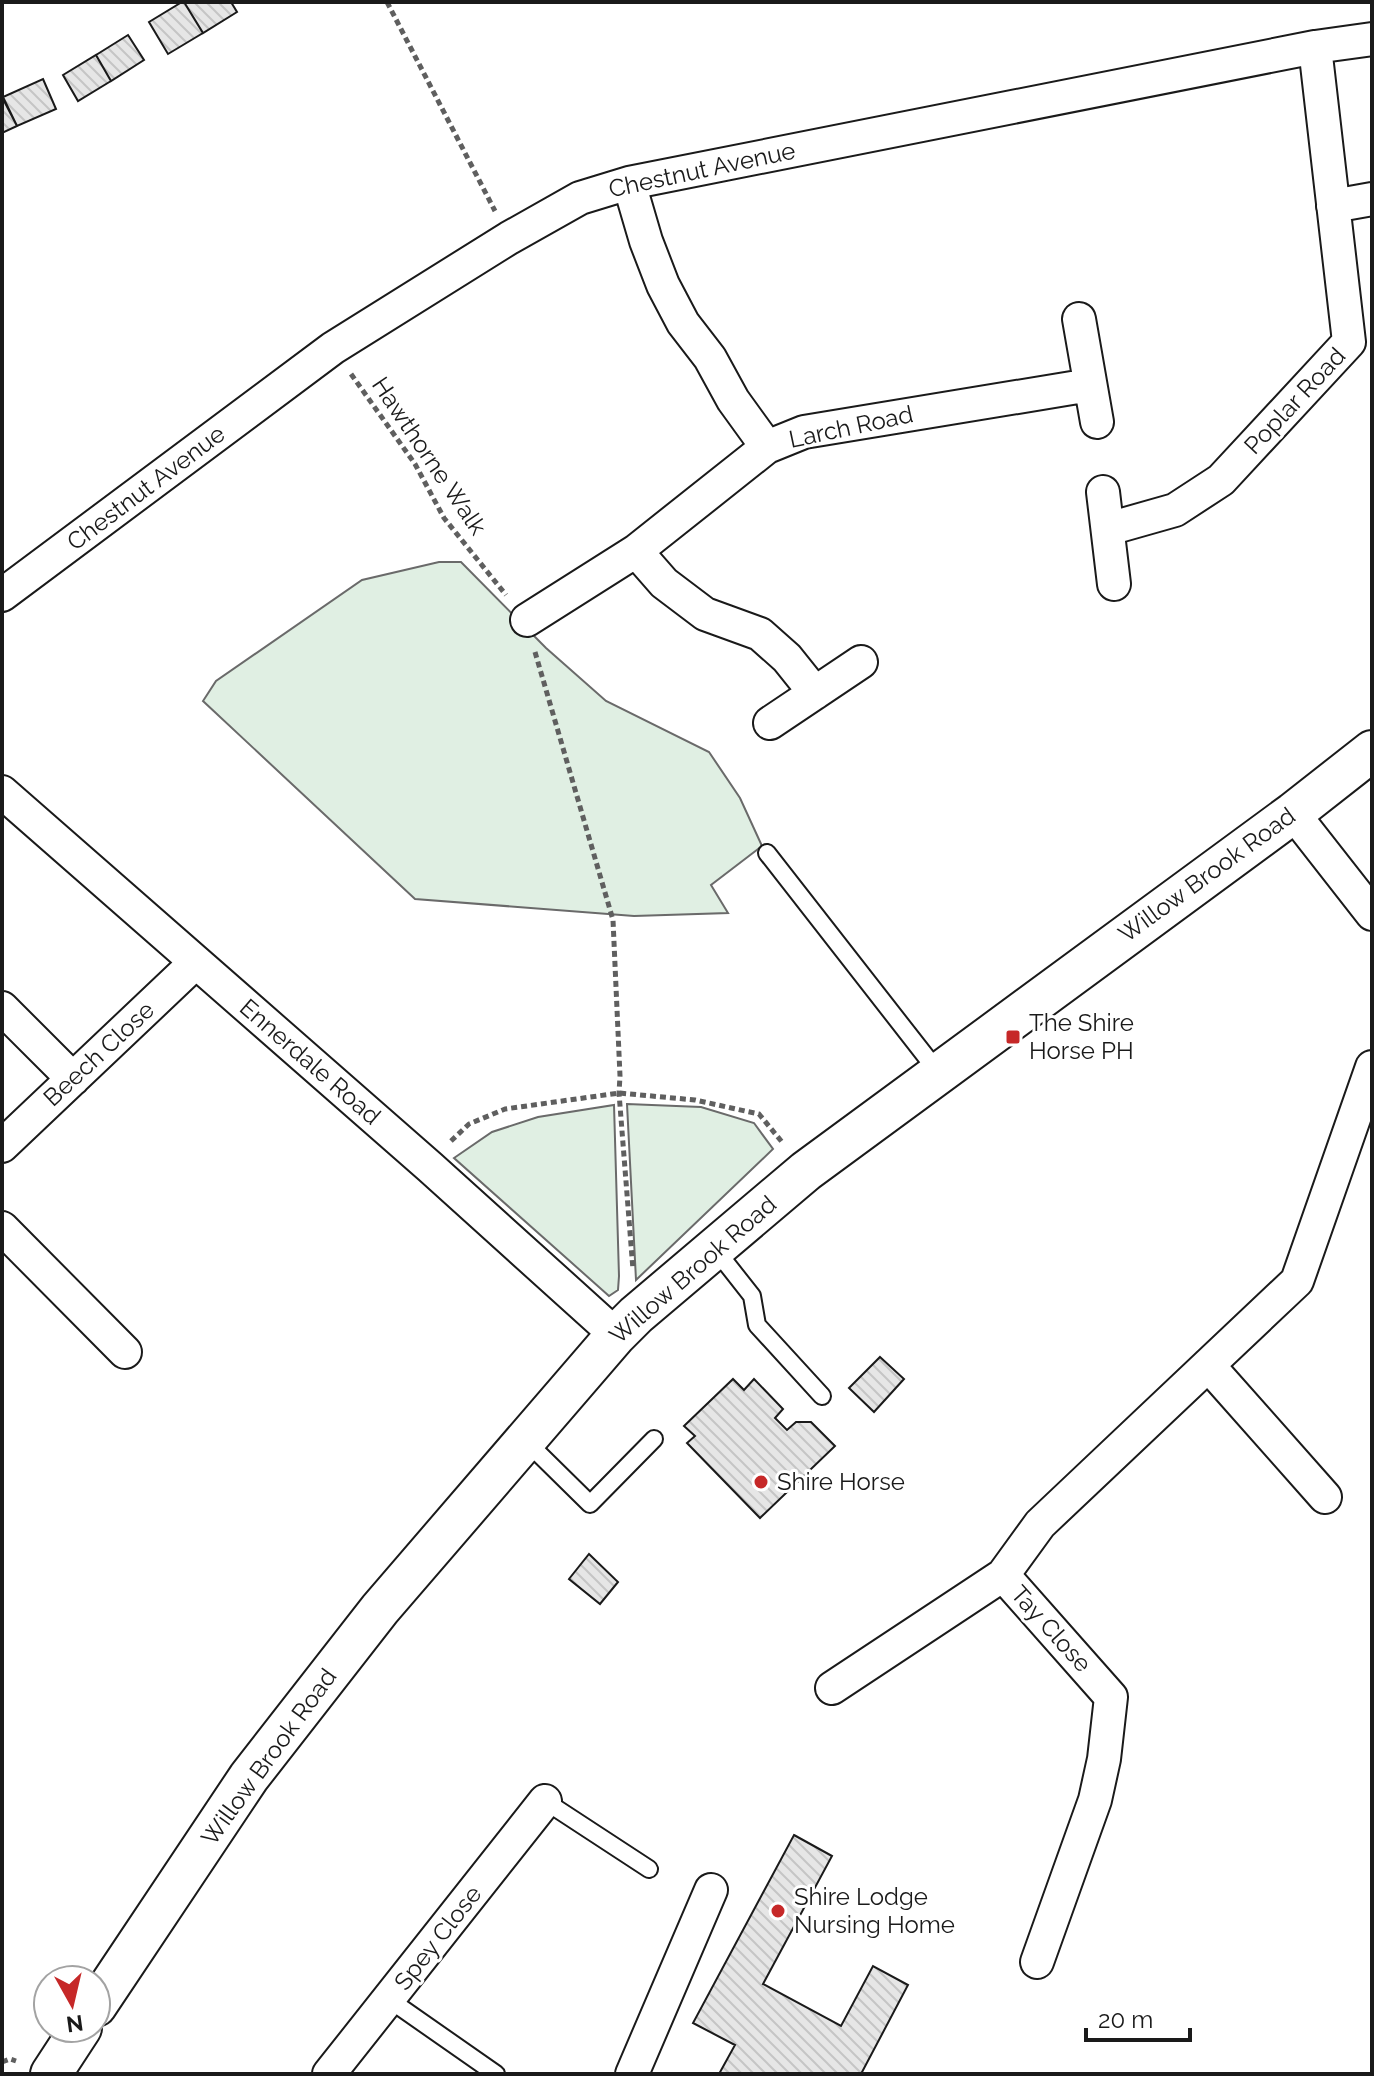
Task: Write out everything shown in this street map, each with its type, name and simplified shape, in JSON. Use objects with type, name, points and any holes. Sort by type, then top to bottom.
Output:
[{"type":"street","name":"Chestnut Avenue","points":[[2,595],[333,348],[509,238],[580,198],[629,183],[1315,47],[1372,39]]},
{"type":"street","name":"Poplar Road","points":[[1108,529],[1175,510],[1221,480],[1349,342],[1315,47]]},
{"type":"street","name":"Larch Road","points":[[629,183],[663,285],[683,323],[710,358],[733,400],[767,447],[804,432],[1090,385]]},
{"type":"street","points":[[1333,206],[1372,199]]},
{"type":"street","points":[[1079,319],[1097,422]]},
{"type":"street","points":[[527,620],[636,551],[767,447]]},
{"type":"street","points":[[1103,492],[1114,584]]},
{"type":"street","points":[[636,551],[664,583],[705,614],[760,634],[787,658],[815,693]]},
{"type":"street","points":[[770,723],[861,662]]},
{"type":"street","name":"Willow Brook Road","points":[[112,1982],[249,1777],[380,1609],[626,1325],[806,1171],[1293,813],[1372,751]]},
{"type":"street","name":"Ennerdale Road","points":[[2,792],[430,1167],[626,1325]]},
{"type":"street","points":[[1293,813],[1372,914]]},
{"type":"street","name":"Beech Close","points":[[2,1146],[196,962]]},
{"type":"street","points":[[2,1008],[73,1079]]},
{"type":"street","name":"Tay Close","points":[[1037,1962],[1095,1800],[1104,1759],[1111,1697],[1003,1575],[1040,1524],[1297,1281],[1372,1067]]},
{"type":"street","points":[[2,1228],[125,1352]]},
{"type":"street","points":[[1208,1365],[1325,1497]]},
{"type":"street","points":[[832,1688],[1003,1575]]},
{"type":"street","name":"Spey Close","points":[[329,2074],[545,1801]]},
{"type":"street","points":[[632,2074],[711,1890]]},
{"type":"street","points":[[51,2074],[71,2044]]},
{"type":"lane","points":[[767,853],[938,1072]]},
{"type":"lane","points":[[715,1249],[752,1296],[757,1325],[822,1396]]},
{"type":"lane","points":[[525,1440],[590,1504],[654,1439]]},
{"type":"lane","points":[[545,1801],[649,1869]]},
{"type":"lane","points":[[390,2000],[496,2074]]},
{"type":"path","points":[[387,2],[509,238]]},
{"type":"path","name":"Hawthorne Walk","points":[[333,348],[415,464],[444,518],[527,620]]},
{"type":"path","points":[[527,620],[613,920],[626,1325]]},
{"type":"path","points":[[430,1167],[444,1147],[469,1124],[505,1109],[619,1093],[695,1100],[759,1114],[806,1171]]},
{"type":"green space","points":[[439,562],[461,562],[546,648],[606,701],[709,752],[740,798],[762,846],[711,885],[728,913],[634,916],[415,899],[203,701],[216,681],[362,580]]},
{"type":"green space","points":[[627,1104],[701,1107],[754,1123],[773,1149],[636,1280]]},
{"type":"green space","points":[[614,1105],[619,1276],[618,1290],[609,1296],[454,1158],[492,1132],[538,1117]]},
{"type":"building","points":[[182,2],[203,33],[168,54],[149,22]]},
{"type":"building","points":[[184,2],[231,2],[237,12],[203,33]]},
{"type":"building","points":[[128,35],[144,60],[111,81],[96,55]]},
{"type":"building","points":[[96,55],[111,81],[78,101],[63,75]]},
{"type":"building","points":[[43,79],[56,109],[17,126],[3,97]]},
{"type":"building","points":[[2,97],[17,126],[2,133]]},
{"type":"building","points":[[880,1357],[904,1379],[874,1412],[849,1388]]},
{"type":"building","name":"Shire Horse","points":[[733,1379],[744,1390],[754,1379],[783,1409],[775,1418],[787,1430],[796,1422],[811,1422],[835,1446],[760,1518],[687,1443],[695,1436],[684,1426]]},
{"type":"building","points":[[589,1554],[618,1582],[600,1604],[569,1579]]},
{"type":"building","name":"Shire Lodge Nursing Home","points":[[794,1835],[832,1856],[763,1984],[841,2026],[873,1966],[908,1985],[861,2074],[719,2074],[735,2045],[693,2023]]},
{"type":"place","name":"The Shire Horse PH","points":[[1013,1037]]},
{"type":"place","name":"Shire Horse","points":[[761,1482]]},
{"type":"place","name":"Shire Lodge Nursing Home","points":[[778,1911]]}]
